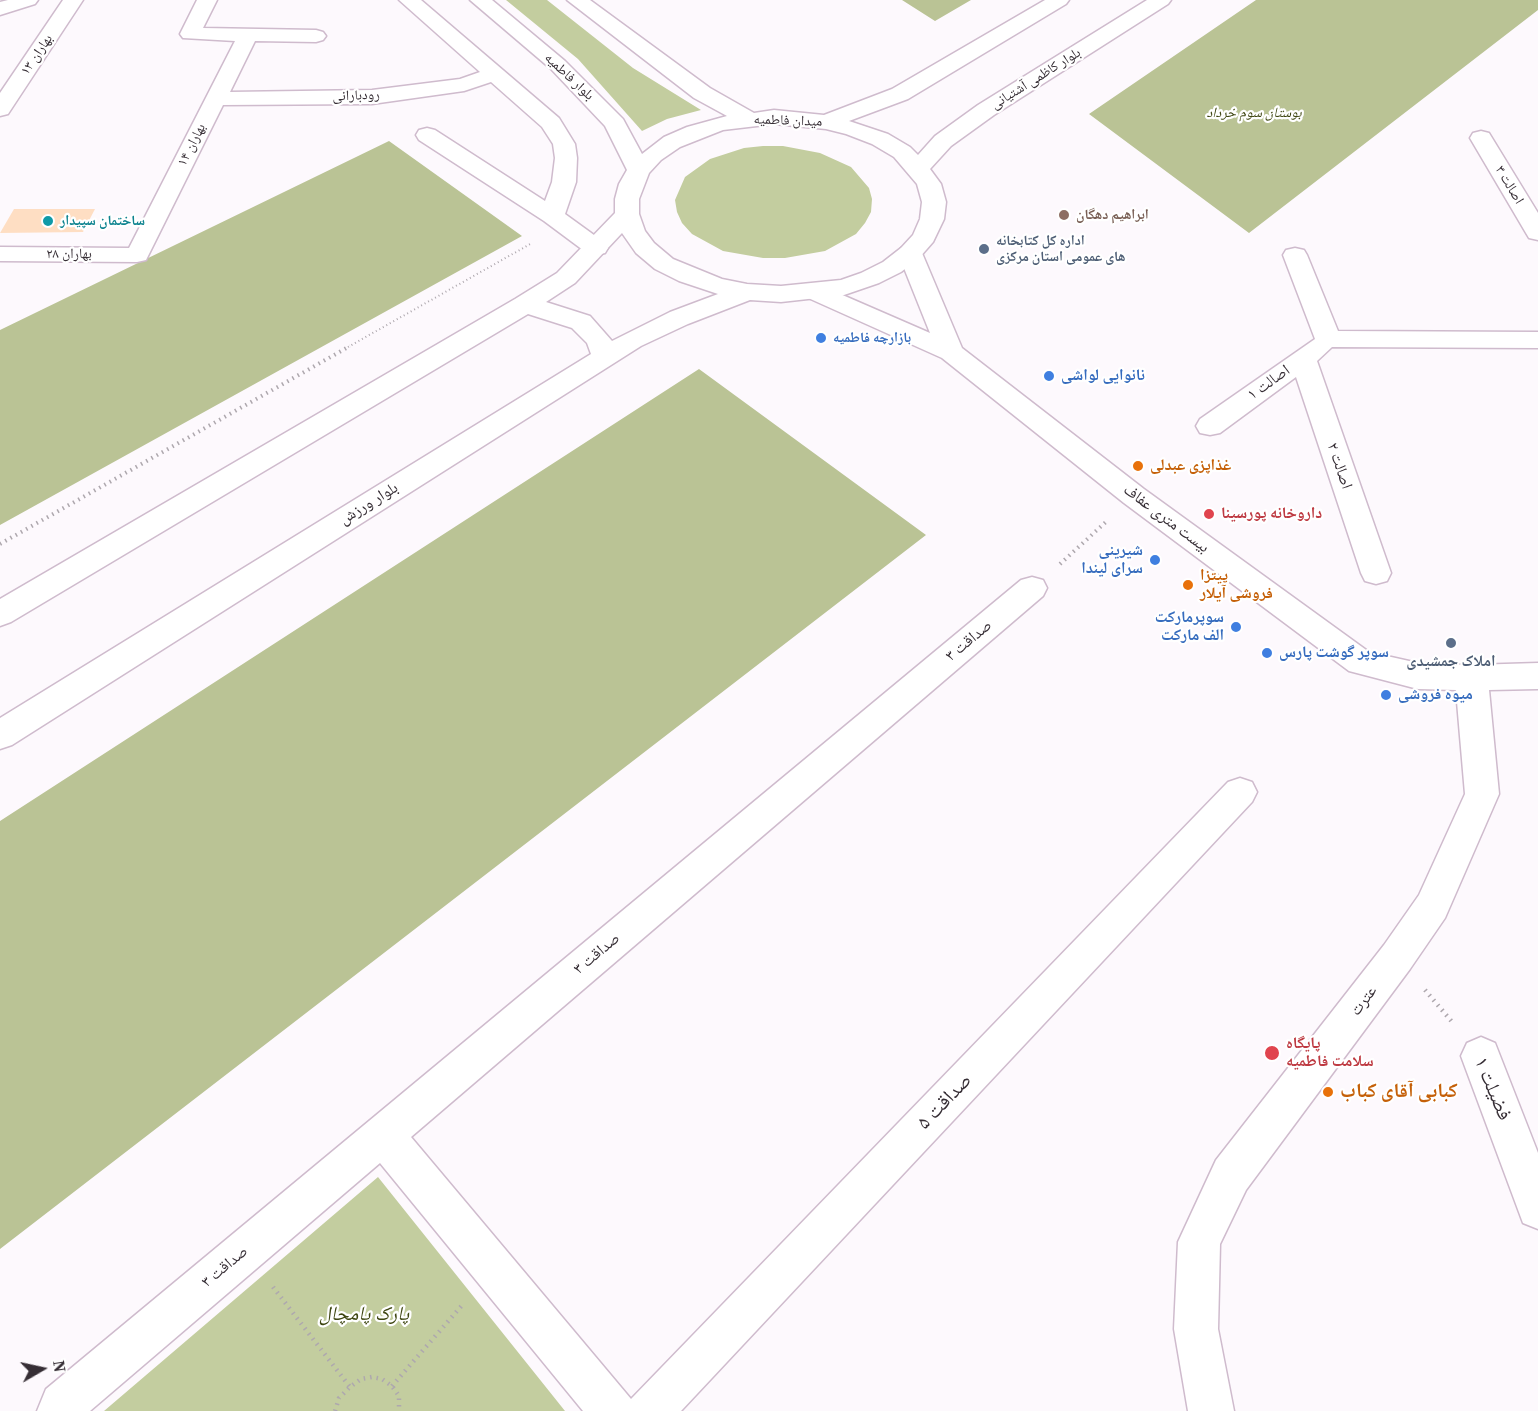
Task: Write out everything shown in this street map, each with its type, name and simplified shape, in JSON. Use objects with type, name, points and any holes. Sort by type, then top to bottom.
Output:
[{"type":"street","points":[[0,9],[28,0]]},
{"type":"street","name":"بهاران ۱۳","points":[[0,109],[74,0]]},
{"type":"street","points":[[207,0],[190,34],[316,36]]},
{"type":"street","points":[[409,0],[551,123],[564,144],[566,158],[558,220]]},
{"type":"street","name":"بلوار فاطمیه","points":[[480,0],[558,65],[596,101],[615,124],[639,170]]},
{"type":"street","points":[[577,0],[702,93],[748,119]]},
{"type":"street","points":[[826,122],[900,94],[1059,0]]},
{"type":"street","name":"بلوار کاظمی آشتیانی","points":[[918,168],[943,141],[986,110],[1161,0]]},
{"type":"street","name":"بهاران ۱۴","points":[[137,255],[248,35]]},
{"type":"street","name":"رودبارانی","points":[[215,99],[372,97],[464,85],[495,75]]},
{"type":"street","name":"میدان فاطمیه","points":[[792,118],[826,122],[855,129],[880,139],[902,152],[918,168],[934,202],[932,219],[924,237],[910,253],[892,267],[870,278],[843,287],[815,292],[781,294],[747,292],[716,286],[664,264],[645,248],[633,231],[627,214],[627,199],[631,184],[639,170],[653,155],[672,142],[720,124],[748,119],[792,118]]},
{"type":"street","points":[[427,135],[558,220],[596,248]]},
{"type":"street","name":"اصالت ۳","points":[[1481,138],[1538,233]]},
{"type":"street","points":[[0,614],[524,305],[566,278],[627,214]]},
{"type":"street","points":[[910,253],[951,352]]},
{"type":"street","name":"بهاران ۲۸","points":[[0,254],[137,255]]},
{"type":"street","points":[[1295,255],[1328,339],[1538,340]]},
{"type":"street","name":"بلوار ورزش","points":[[0,735],[605,357],[651,330],[747,292]]},
{"type":"street","name":"بیست متری عفاف","points":[[815,292],[951,352],[1134,496],[1360,662],[1409,675],[1471,678],[1538,676]]},
{"type":"street","points":[[524,305],[581,321],[599,340],[605,357]]},
{"type":"street","name":"اصالت ۱","points":[[1210,426],[1328,339]]},
{"type":"street","name":"اصالت ۲","points":[[1303,358],[1376,573]]},
{"type":"street","name":"صداقت ۳","points":[[60,1411],[62,1405],[1032,588]]},
{"type":"street","name":"عترت","points":[[1211,1411],[1196,1329],[1199,1242],[1231,1175],[1397,957],[1432,906],[1482,794],[1471,678]]},
{"type":"street","name":"صداقت ۵","points":[[649,1411],[1240,792]]},
{"type":"street","name":"فضیلت ۱","points":[[1481,1056],[1538,1208]]},
{"type":"street","points":[[383,1135],[613,1411]]},
{"type":"path","points":[[0,544],[558,220]]},
{"type":"path","points":[[1032,588],[1134,496]]},
{"type":"path","name":"فضیلت ۱","points":[[1397,957],[1481,1056]]},
{"type":"path","points":[[245,1251],[350,1387]]},
{"type":"path","points":[[392,1386],[494,1268]]},
{"type":"path","points":[[335,1411],[339,1398],[350,1387],[361,1379],[372,1377],[382,1379],[392,1386],[399,1396],[399,1411]]},
{"type":"green space","points":[[506,0],[547,0],[633,68],[701,110],[667,119],[642,131],[578,59]]},
{"type":"green space","points":[[902,0],[971,0],[935,21]]},
{"type":"green space","name":"بوستان سوم خرداد","points":[[1256,0],[1538,0],[1538,10],[1249,233],[1089,114]]},
{"type":"green space","points":[[389,141],[522,236],[0,525],[0,330]]},
{"type":"green space","points":[[783,146],[820,153],[851,167],[869,188],[872,199],[871,212],[856,234],[825,251],[785,258],[763,258],[723,251],[692,234],[682,223],[675,200],[685,177],[710,159],[744,148]]},
{"type":"green space","points":[[699,369],[926,535],[0,1249],[0,821]]},
{"type":"green space","name":"پارک پامچال","points":[[378,1177],[565,1411],[104,1411]]},
{"type":"building","name":"ساختمان سپیدار","points":[[14,209],[95,209],[83,232],[0,233]]},
{"type":"place","name":"ابراهیم دهگان","points":[[1064,215]]},
{"type":"place","name":"ساختمان سپیدار","points":[[48,221]]},
{"type":"place","name":"اداره کل کتابخانه های عمومی استان مرکزی","points":[[984,249]]},
{"type":"place","name":"بازارچه فاطمیه","points":[[821,338]]},
{"type":"place","name":"نانوایی لواشی","points":[[1049,376]]},
{"type":"place","name":"غذاپزی عبدلی","points":[[1138,466]]},
{"type":"place","name":"داروخانه پورسینا","points":[[1209,514]]},
{"type":"place","name":"شیرینی سرای لیندا","points":[[1155,560]]},
{"type":"place","name":"پیتزا فروشی آیلار","points":[[1188,585]]},
{"type":"place","name":"سوپرمارکت الف مارکت","points":[[1236,627]]},
{"type":"place","name":"املاک جمشیدی","points":[[1451,643]]},
{"type":"place","name":"سوپر گوشت پارس","points":[[1267,653]]},
{"type":"place","name":"میوه فروشی","points":[[1386,695]]},
{"type":"place","name":"پایگاه سلامت فاطمیه","points":[[1272,1053]]},
{"type":"place","name":"کبابی آقای کباب","points":[[1328,1092]]}]
